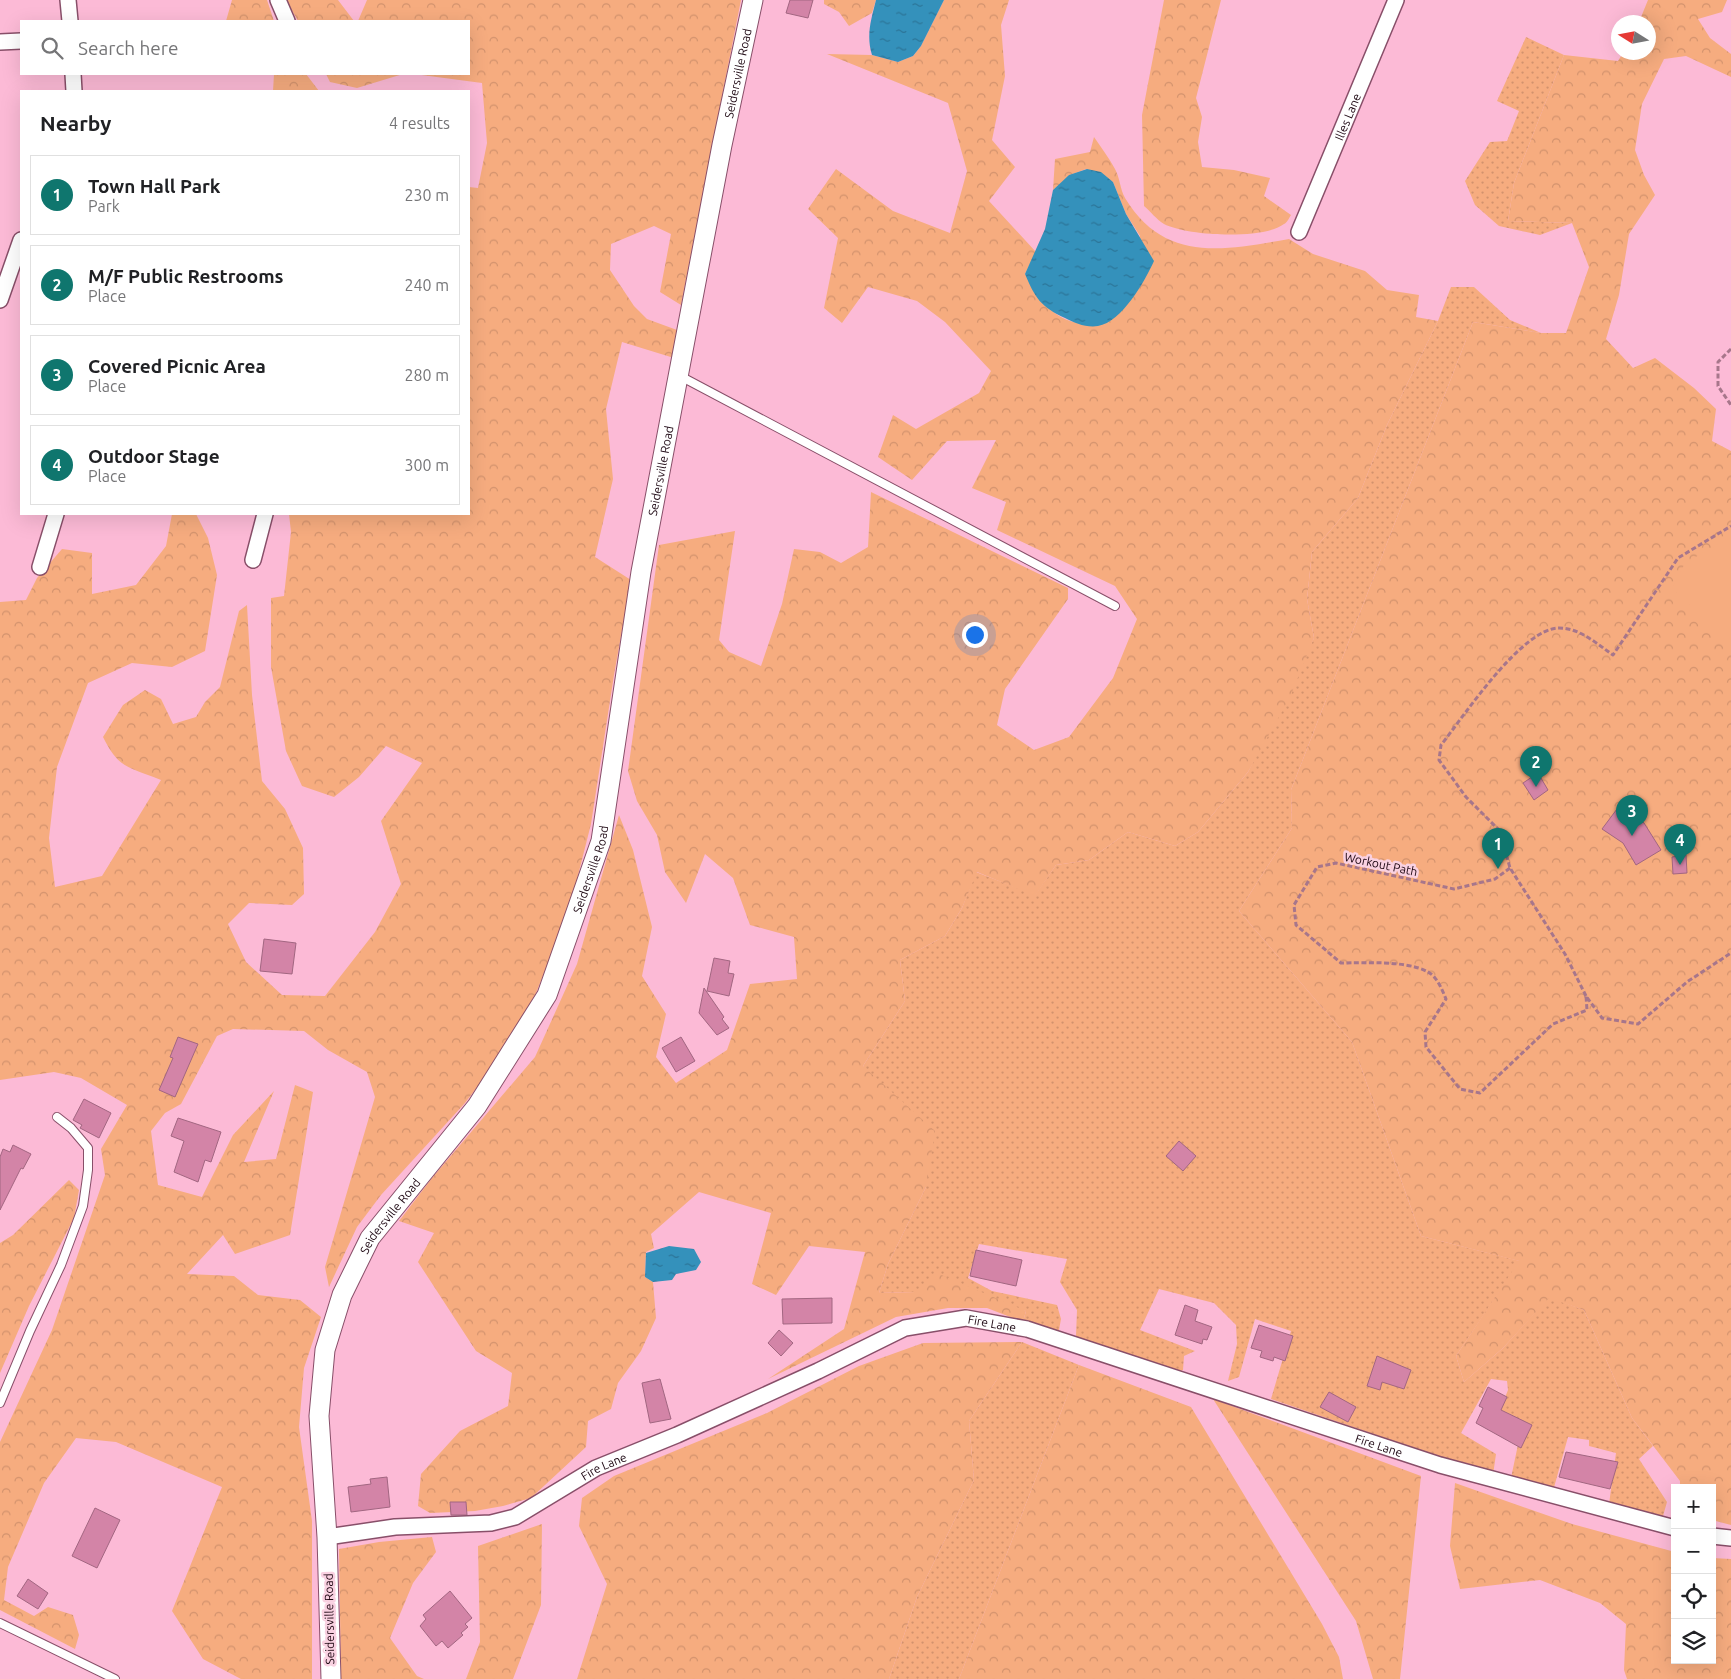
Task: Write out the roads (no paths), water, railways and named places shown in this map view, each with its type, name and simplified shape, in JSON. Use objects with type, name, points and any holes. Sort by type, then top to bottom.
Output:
[{"type":"street","points":[[68,0],[70,20]]},
{"type":"street","points":[[278,0],[287,20]]},
{"type":"street","name":"Seidersville Road","points":[[331,1679],[327,1537],[318,1408],[325,1350],[342,1295],[370,1238],[477,1106],[547,995],[601,841],[641,572],[722,145],[753,0]]},
{"type":"street","name":"Illes Lane","points":[[1299,232],[1396,0]]},
{"type":"street","points":[[0,42],[20,41]]},
{"type":"street","points":[[72,75],[74,90]]},
{"type":"street","points":[[0,300],[20,243]]},
{"type":"street","points":[[40,568],[56,515]]},
{"type":"street","points":[[253,560],[265,515]]},
{"type":"street","name":"Fire Lane","points":[[327,1537],[395,1527],[491,1523],[515,1518],[596,1468],[677,1435],[786,1386],[905,1328],[966,1318],[1027,1329],[1440,1465],[1671,1527]]},
{"type":"street","points":[[1716,1536],[1731,1538]]},
{"type":"lane","points":[[678,375],[1115,606]]},
{"type":"lane","points":[[0,1403],[30,1331],[61,1265],[83,1206],[88,1170],[88,1148],[71,1128],[57,1117]]},
{"type":"lane","points":[[0,1623],[115,1679]]},
{"type":"water","points":[[876,0],[944,0],[921,46],[913,56],[898,62],[872,55],[869,34]]},
{"type":"water","points":[[1087,169],[1101,172],[1113,182],[1126,214],[1154,261],[1132,300],[1116,317],[1098,326],[1085,326],[1076,323],[1044,306],[1036,296],[1025,274],[1045,229],[1053,190],[1069,175]]},
{"type":"water","points":[[669,1246],[694,1249],[701,1262],[696,1270],[676,1274],[672,1280],[653,1282],[645,1277],[646,1253]]},
{"type":"place","name":"M/F Public Restrooms","points":[[1536,787]]},
{"type":"place","name":"Covered Picnic Area","points":[[1632,836]]},
{"type":"place","name":"Outdoor Stage","points":[[1680,865]]},
{"type":"place","name":"Town Hall Park","points":[[1498,869]]}]
